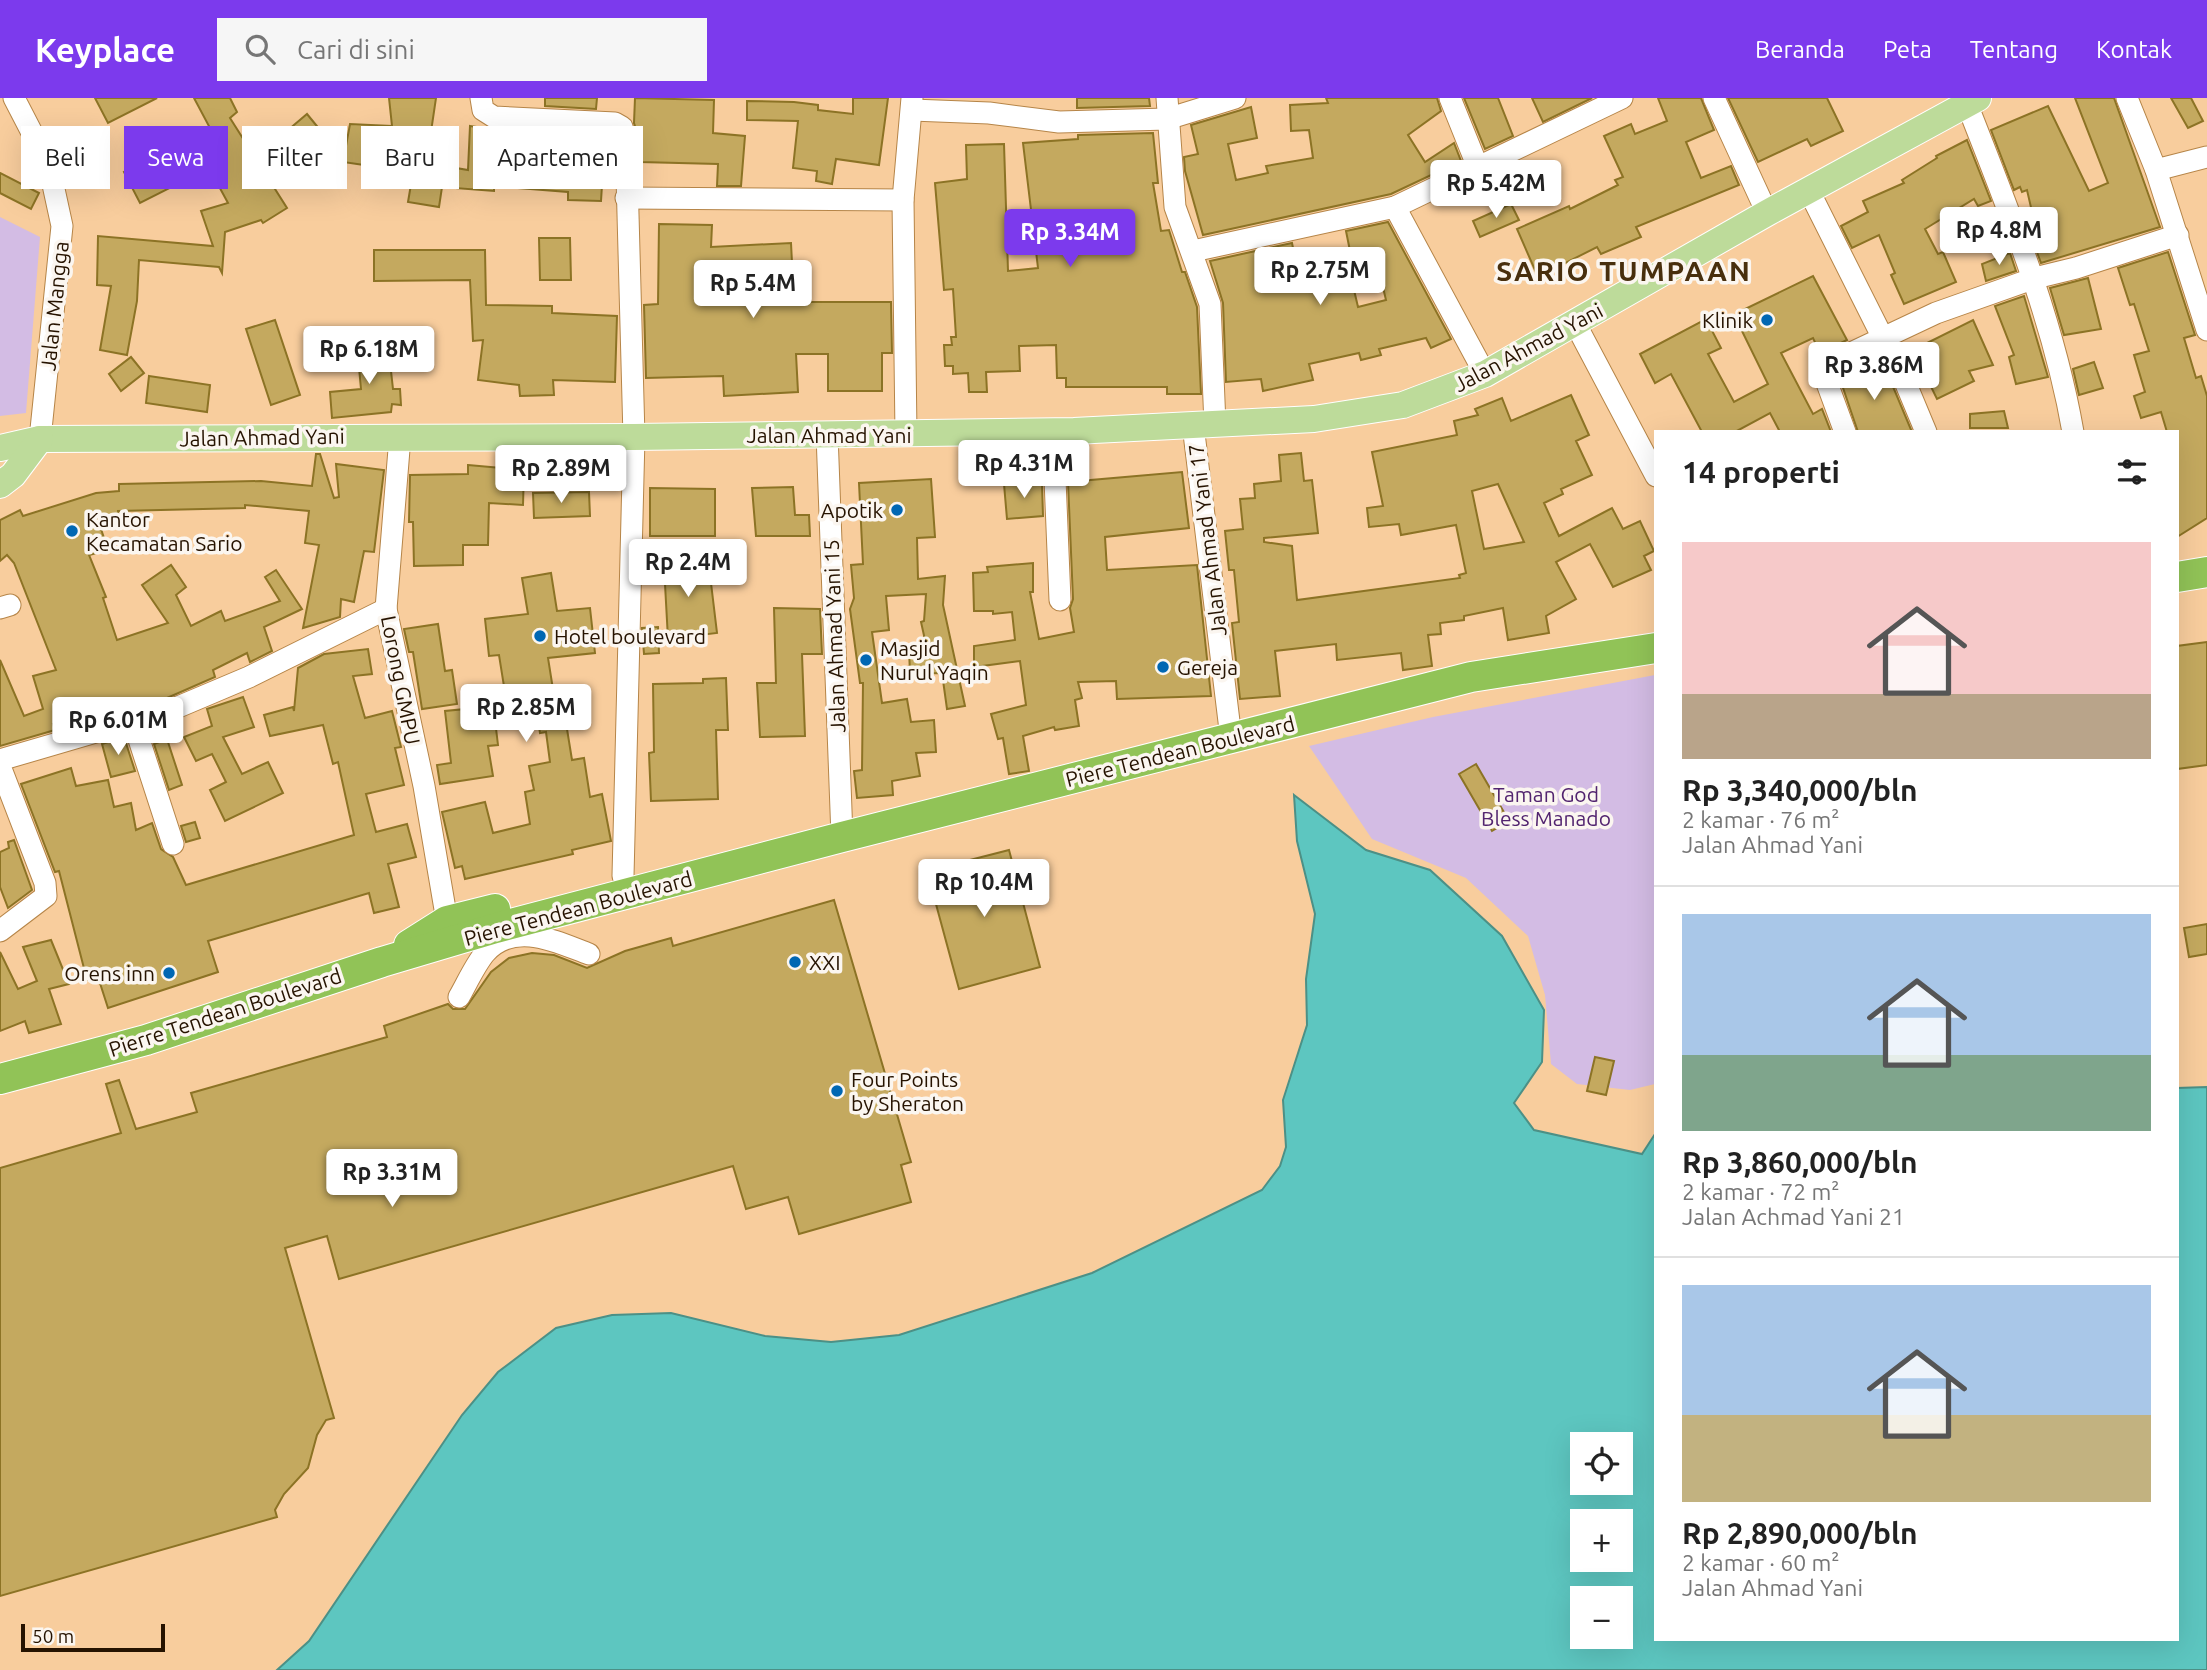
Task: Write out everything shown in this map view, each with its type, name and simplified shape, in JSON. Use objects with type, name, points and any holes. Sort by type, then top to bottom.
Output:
[{"type":"highway","points":[[2179,576],[2207,572]]},
{"type":"highway","name":"Piere Tendean Boulevard","points":[[461,939],[842,837],[1471,677],[1654,648]]},
{"type":"highway","name":"Piere Tendean Boulevard","points":[[461,939],[623,876],[648,878],[708,874]]},
{"type":"highway","name":"Pierre Tendean Boulevard","points":[[0,1079],[146,1040],[382,962],[461,939]]},
{"type":"main road","name":"Jalan Ahmad Yani","points":[[0,448],[40,439],[906,435],[1053,431],[1314,419],[1403,405],[1485,374],[1767,212],[1972,101]]},
{"type":"main road","points":[[0,485],[13,475],[40,439]]},
{"type":"street","name":"Jalan Mangga","points":[[14,98],[46,163],[62,226],[40,439]]},
{"type":"street","points":[[481,98],[483,110],[494,117],[619,124],[625,135],[634,437],[623,876]]},
{"type":"street","points":[[1025,98],[1025,120]]},
{"type":"street","points":[[906,435],[903,200],[912,104],[1025,120],[1167,109],[1235,98]]},
{"type":"street","points":[[1450,98],[1479,170]]},
{"type":"street","points":[[1194,251],[1395,207],[1479,170],[1622,98]]},
{"type":"street","points":[[1714,98],[1767,212]]},
{"type":"street","points":[[2127,98],[2156,170],[2203,304],[2207,330]]},
{"type":"street","points":[[1972,101],[2035,278],[2062,367],[2073,430]]},
{"type":"street","name":"Jalan Ahmad Yani 17","points":[[1167,109],[1175,207],[1194,251],[1210,304],[1204,425],[1231,738]]},
{"type":"street","points":[[2156,170],[2207,157]]},
{"type":"street","points":[[1809,191],[1906,384],[1925,430]]},
{"type":"street","points":[[626,198],[903,200]]},
{"type":"street","points":[[1395,207],[1485,374]]},
{"type":"street","points":[[1845,430],[1824,375],[1830,363],[1936,313],[2035,278],[2076,268],[2178,235]]},
{"type":"street","points":[[1574,323],[1654,472]]},
{"type":"street","points":[[1053,431],[1060,600]]},
{"type":"street","name":"Jalan Ahmad Yani 15","points":[[827,434],[842,837]]},
{"type":"street","name":"Lorong GMPU","points":[[400,436],[386,609],[424,786],[461,939]]},
{"type":"street","points":[[0,760],[171,710],[249,677],[386,609]]},
{"type":"street","points":[[133,721],[173,844]]},
{"type":"street","points":[[0,766],[45,883],[46,896],[0,931]]},
{"type":"street","points":[[544,936],[560,911]]},
{"type":"street","points":[[459,997],[461,939],[502,942],[519,937],[544,936],[589,954]]},
{"type":"green space","points":[[0,217],[40,237],[26,413],[0,416]]},
{"type":"green space","name":"Taman God Bless Manado","points":[[1654,675],[1654,1084],[1630,1090],[1577,1084],[1551,1064],[1545,995],[1528,936],[1466,878],[1372,839],[1309,746],[1433,717]]},
{"type":"water","points":[[1294,795],[1366,850],[1430,870],[1502,936],[1544,1010],[1542,1062],[1514,1103],[1534,1130],[1642,1154],[1654,1136],[1654,1641],[2179,1641],[2179,1088],[2207,1087],[2207,1670],[277,1670],[309,1641],[462,1415],[498,1372],[556,1328],[612,1315],[671,1313],[765,1336],[831,1342],[899,1335],[1092,1273],[1262,1190],[1280,1166],[1286,1147],[1283,1100],[1307,1025],[1306,979],[1315,914],[1297,841]]},
{"type":"building","points":[[95,98],[157,98],[108,123]]},
{"type":"building","points":[[194,98],[230,98],[237,112],[230,118],[242,137],[242,189],[275,189],[287,208],[263,223],[261,220],[225,232],[222,273],[219,267],[139,260],[137,301],[127,355],[100,350],[111,286],[97,285],[98,236],[213,246],[201,211],[228,203],[220,189],[228,189],[228,126],[209,126]]},
{"type":"building","points":[[389,98],[436,98],[432,126],[392,126]]},
{"type":"building","points":[[545,98],[597,98],[596,109],[545,106]]},
{"type":"building","points":[[635,98],[714,100],[713,133],[745,136],[741,186],[717,186],[718,164],[643,162],[643,126],[635,126]]},
{"type":"building","points":[[853,98],[888,98],[879,165],[836,159],[832,184],[816,181],[817,171],[793,168],[798,121],[747,120],[747,101],[794,102],[818,105],[818,110],[853,114]]},
{"type":"building","points":[[1077,98],[1149,98],[1150,106],[1077,108]]},
{"type":"building","points":[[1326,98],[1437,98],[1441,111],[1408,135],[1425,162],[1454,143],[1461,161],[1391,194],[1203,235],[1185,171],[1184,157],[1198,154],[1191,125],[1251,107],[1257,138],[1228,144],[1236,180],[1268,173],[1266,166],[1313,158],[1309,130],[1291,131],[1290,105],[1328,103]]},
{"type":"building","points":[[1464,98],[1498,98],[1513,136],[1485,149]]},
{"type":"building","points":[[1532,98],[1592,98],[1543,122]]},
{"type":"building","points":[[1658,98],[1701,98],[1714,130],[1686,142],[1701,178],[1731,166],[1739,185],[1636,227],[1641,237],[1601,254],[1597,247],[1538,277],[1517,229],[1569,206],[1570,209],[1618,185],[1615,180],[1623,177],[1604,136],[1631,124],[1635,134],[1667,121]]},
{"type":"building","points":[[1728,98],[1827,98],[1843,131],[1811,146],[1807,139],[1758,162]]},
{"type":"building","points":[[2075,98],[2114,98],[2160,227],[2041,263],[2034,244],[2039,242],[2027,190],[2022,192],[2020,187],[2014,190],[1991,130],[2048,106],[2089,191],[2108,183]]},
{"type":"building","points":[[2171,98],[2191,98],[2203,121],[2188,128]]},
{"type":"building","points":[[307,114],[317,126],[293,126]]},
{"type":"building","points":[[350,124],[392,126],[361,126],[361,165],[347,163]]},
{"type":"building","points":[[470,126],[473,126],[473,189],[494,191],[459,188],[459,168],[468,170]]},
{"type":"building","points":[[1153,133],[1158,183],[1153,183],[1161,231],[1169,230],[1182,272],[1185,272],[1197,307],[1201,394],[1167,394],[1167,387],[1066,387],[1066,378],[1057,378],[1056,345],[1019,346],[1020,371],[986,372],[987,392],[969,392],[968,373],[953,374],[953,366],[945,366],[944,345],[952,345],[951,337],[956,337],[953,289],[944,290],[935,183],[967,179],[966,145],[1004,144],[1008,271],[1038,268],[1023,143],[1078,139],[1078,135]]},
{"type":"building","points":[[1967,140],[1991,201],[1978,206],[1974,199],[1925,229],[1938,254],[1943,252],[1956,282],[1904,304],[1891,275],[1895,273],[1879,235],[1852,248],[1841,226],[1868,212],[1863,201],[1904,183],[1902,180],[1937,158],[1936,156]]},
{"type":"building","points":[[0,173],[21,184],[21,189],[31,189],[39,193],[31,209],[0,193]]},
{"type":"building","points":[[133,189],[168,189],[140,203]]},
{"type":"building","points":[[410,189],[442,189],[439,207],[408,202]]},
{"type":"building","points":[[531,189],[602,189],[601,201],[568,200],[568,192]]},
{"type":"building","points":[[1511,204],[1519,220],[1480,237],[1473,221]]},
{"type":"building","points":[[1388,222],[1451,339],[1431,348],[1426,338],[1379,349],[1381,355],[1361,360],[1359,353],[1309,364],[1313,380],[1263,391],[1261,379],[1226,382],[1223,303],[1210,261],[1292,243],[1296,263],[1350,251],[1346,231]],"holes":[[[1379,271],[1386,300],[1358,307],[1351,277]]]},
{"type":"building","points":[[659,224],[712,225],[711,247],[791,243],[794,302],[891,302],[892,353],[882,353],[882,391],[828,391],[828,354],[796,354],[798,392],[724,396],[723,376],[646,378],[644,305],[658,304]]},
{"type":"building","points":[[539,238],[570,238],[571,280],[540,280]]},
{"type":"building","points":[[374,250],[485,250],[486,305],[552,306],[552,313],[617,316],[615,382],[553,380],[554,395],[520,396],[519,385],[478,380],[483,340],[473,341],[470,280],[374,281]]},
{"type":"building","points":[[2168,252],[2195,335],[2184,338],[2196,378],[2201,376],[2207,396],[2207,518],[2179,536],[2179,430],[2166,430],[2161,412],[2141,418],[2134,396],[2145,392],[2134,355],[2149,351],[2134,304],[2130,305],[2118,268]]},
{"type":"building","points":[[2010,253],[2016,271],[1986,281],[1982,264]]},
{"type":"building","points":[[1813,276],[1847,340],[1820,353],[1813,338],[1781,353],[1813,414],[1822,409],[1830,430],[1779,430],[1770,413],[1739,430],[1701,430],[1671,374],[1655,383],[1640,354],[1706,319],[1721,348],[1708,354],[1734,402],[1768,384],[1740,327],[1749,323],[1743,310]]},
{"type":"building","points":[[2088,278],[2101,329],[2064,335],[2050,288]]},
{"type":"building","points":[[2024,296],[2048,377],[2016,384],[2009,357],[2014,355],[1995,306]]},
{"type":"building","points":[[275,320],[300,395],[271,405],[246,329]]},
{"type":"building","points":[[1973,320],[1993,365],[1969,371],[1974,381],[1937,399],[1913,350]]},
{"type":"building","points":[[388,344],[393,389],[400,389],[401,405],[392,404],[391,412],[332,418],[330,392],[361,389],[357,346]]},
{"type":"building","points":[[131,357],[144,373],[121,391],[109,374]]},
{"type":"building","points":[[1880,362],[1911,430],[1857,430],[1840,379]]},
{"type":"building","points":[[2094,362],[2103,388],[2079,395],[2073,369]]},
{"type":"building","points":[[149,376],[210,385],[207,412],[146,403]]},
{"type":"building","points":[[1571,395],[1589,435],[1576,441],[1592,475],[1561,489],[1563,494],[1544,503],[1559,536],[1612,508],[1623,529],[1640,521],[1654,551],[1644,556],[1651,570],[1613,587],[1590,544],[1556,562],[1576,599],[1546,616],[1549,633],[1508,640],[1503,608],[1464,616],[1464,620],[1440,623],[1441,634],[1428,635],[1432,666],[1403,670],[1401,653],[1337,660],[1336,644],[1275,651],[1280,696],[1240,699],[1232,623],[1239,622],[1234,570],[1229,570],[1225,531],[1243,529],[1240,499],[1255,498],[1254,484],[1281,481],[1279,455],[1301,453],[1304,481],[1312,480],[1318,533],[1264,538],[1264,542],[1292,546],[1297,600],[1460,578],[1459,575],[1466,573],[1456,525],[1401,535],[1399,524],[1369,527],[1367,508],[1383,506],[1372,452],[1457,435],[1454,421],[1478,415],[1475,409],[1502,398],[1511,421]],"holes":[[[1498,484],[1524,542],[1484,549],[1472,491]]]},
{"type":"building","points":[[2004,411],[2008,428],[1970,428],[1970,414]]},
{"type":"building","points":[[316,454],[320,454],[334,498],[339,497],[336,464],[384,470],[374,552],[364,551],[354,602],[341,599],[340,617],[303,628],[319,545],[305,543],[309,511],[245,505],[245,508],[118,511],[119,522],[99,523],[108,550],[89,555],[106,597],[103,598],[117,640],[168,623],[142,585],[171,565],[186,587],[176,595],[191,626],[221,611],[225,621],[280,601],[265,577],[276,570],[302,609],[264,627],[272,651],[250,662],[247,653],[213,670],[215,677],[167,698],[101,717],[99,709],[53,724],[55,730],[0,746],[0,660],[24,716],[43,709],[33,676],[56,670],[14,563],[7,555],[0,561],[0,520],[20,510],[23,516],[96,493],[119,491],[119,484],[261,481],[312,486]]},
{"type":"building","points":[[468,465],[524,470],[523,505],[489,503],[488,545],[463,545],[463,565],[414,566],[413,522],[409,522],[410,475],[468,474]]},
{"type":"building","points":[[1182,472],[1189,528],[1105,537],[1107,570],[1197,565],[1211,696],[1117,699],[1116,681],[1078,682],[1082,698],[1075,700],[1079,726],[1055,730],[1054,727],[1023,736],[1029,771],[1009,774],[1003,738],[998,739],[991,714],[1026,705],[1020,661],[974,667],[974,646],[1015,640],[1012,612],[993,614],[993,611],[974,611],[973,573],[988,572],[987,567],[1033,563],[1033,592],[1030,592],[1039,639],[1074,632],[1070,608],[1073,599],[1068,482]]},
{"type":"building","points":[[931,479],[935,537],[917,538],[918,579],[945,576],[943,605],[965,706],[947,709],[942,673],[910,674],[909,649],[927,649],[921,622],[924,621],[926,594],[886,596],[889,630],[872,632],[882,703],[907,699],[911,722],[934,720],[936,752],[916,753],[920,776],[892,781],[893,795],[857,798],[854,771],[862,770],[863,683],[860,683],[850,609],[854,598],[851,565],[863,564],[859,483]]},
{"type":"building","points":[[1004,484],[1042,484],[1043,516],[1007,519]]},
{"type":"building","points":[[793,487],[795,515],[809,515],[810,536],[756,536],[752,488]]},
{"type":"building","points":[[650,488],[715,489],[715,536],[650,536]]},
{"type":"building","points":[[589,492],[590,516],[534,518],[533,493]]},
{"type":"building","points":[[714,564],[714,583],[711,583],[717,633],[668,639],[665,584],[653,584],[653,566]]},
{"type":"building","points":[[551,573],[557,611],[590,608],[595,653],[548,658],[555,702],[578,698],[583,727],[567,729],[572,760],[584,758],[590,797],[602,794],[611,841],[572,850],[573,854],[465,879],[462,866],[455,868],[442,812],[485,802],[493,833],[530,824],[525,792],[534,790],[529,766],[550,762],[546,732],[540,733],[537,714],[495,720],[498,745],[488,746],[493,776],[440,784],[437,765],[451,763],[445,711],[507,705],[499,655],[489,656],[485,619],[528,614],[522,578]]},
{"type":"building","points":[[774,608],[820,609],[822,654],[802,654],[805,736],[760,737],[757,683],[776,683]]},
{"type":"building","points":[[438,624],[445,671],[452,670],[457,704],[422,709],[413,652],[409,652],[404,629]]},
{"type":"building","points":[[658,627],[659,653],[644,654],[642,628]]},
{"type":"building","points":[[2207,642],[2207,765],[2179,769],[2179,646]]},
{"type":"building","points":[[368,649],[372,674],[353,676],[365,718],[392,711],[401,747],[395,748],[404,785],[366,794],[376,832],[407,824],[416,857],[388,864],[399,907],[374,913],[369,893],[208,941],[218,972],[108,1008],[98,977],[87,980],[59,871],[55,872],[21,784],[71,768],[76,786],[108,780],[114,807],[131,803],[136,830],[152,823],[161,849],[173,857],[186,885],[354,835],[338,762],[333,764],[323,725],[270,736],[264,715],[293,707],[294,711],[298,668],[324,654]]},
{"type":"building","points":[[726,678],[728,730],[716,730],[718,799],[651,801],[649,753],[654,752],[653,684],[703,683],[703,679]]},
{"type":"building","points":[[243,697],[254,727],[223,737],[242,774],[268,762],[283,793],[225,821],[210,790],[226,782],[212,754],[196,761],[184,737],[212,726],[207,709]]},
{"type":"building","points":[[124,737],[135,771],[111,777],[102,744]]},
{"type":"building","points":[[167,739],[182,785],[169,790],[154,744]]},
{"type":"building","points":[[1476,764],[1509,821],[1492,831],[1459,774]]},
{"type":"building","points":[[195,822],[200,838],[186,842],[181,826]]},
{"type":"building","points":[[14,840],[32,890],[8,908],[0,887],[0,852],[9,848],[8,842]]},
{"type":"building","points":[[1009,850],[1040,967],[959,989],[927,871]]},
{"type":"building","points":[[834,900],[911,1162],[901,1165],[911,1202],[799,1234],[788,1197],[746,1209],[733,1166],[339,1279],[327,1236],[285,1248],[334,1418],[326,1420],[317,1435],[308,1468],[284,1494],[275,1510],[277,1517],[0,1596],[0,1168],[121,1133],[106,1084],[119,1080],[136,1129],[197,1112],[191,1093],[387,1037],[384,1026],[448,1004],[453,1009],[465,1009],[491,972],[509,958],[532,953],[554,955],[587,968],[625,951],[671,938],[673,946]]},
{"type":"building","points":[[2207,924],[2207,954],[2189,957],[2184,928]]},
{"type":"building","points":[[51,940],[69,984],[49,989],[61,1024],[29,1033],[25,1021],[0,1031],[0,952],[18,989],[37,981],[23,947]]},
{"type":"building","points":[[1595,1057],[1614,1061],[1606,1095],[1587,1091]]},
{"type":"place","name":"Klinik","points":[[1767,320]]},
{"type":"place","name":"Apotik","points":[[897,510]]},
{"type":"place","name":"Kantor Kecamatan Sario","points":[[72,531]]},
{"type":"place","name":"Hotel boulevard","points":[[540,636]]},
{"type":"place","name":"Masjid Nurul Yaqin","points":[[866,660]]},
{"type":"place","name":"Gereja","points":[[1163,667]]},
{"type":"place","name":"XXI","points":[[795,962]]},
{"type":"place","name":"Orens inn","points":[[169,973]]},
{"type":"place","name":"Four Points by Sheraton","points":[[837,1091]]},
{"type":"district","name":"SARIO TUMPAAN","points":[[1624,270]]}]
